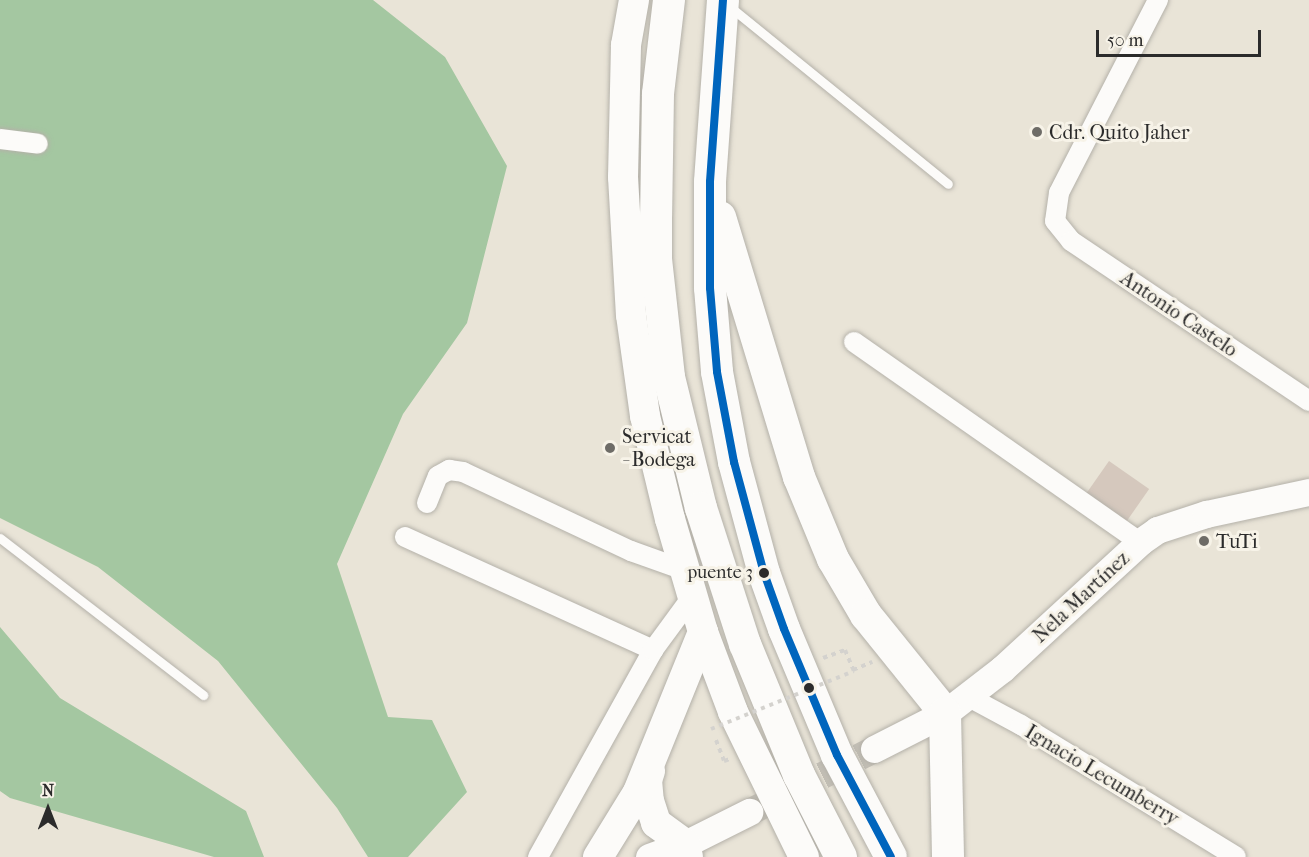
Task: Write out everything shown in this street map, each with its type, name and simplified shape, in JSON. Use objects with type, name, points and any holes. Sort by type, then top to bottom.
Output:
[{"type":"highway","points":[[669,0],[658,94],[656,216],[656,259],[669,377],[701,508],[745,644],[798,775],[841,857]]},
{"type":"highway","points":[[723,0],[710,182],[710,288],[717,372],[736,473],[764,573],[784,629],[837,755],[891,857]]},
{"type":"highway","points":[[710,182],[799,477],[833,559],[866,615],[956,705],[948,857]]},
{"type":"main road","points":[[633,0],[626,45],[623,177],[631,315],[645,416],[688,584],[703,632],[733,712],[804,857]]},
{"type":"main road","name":"Nela Martínez","points":[[874,749],[956,705],[1002,669],[1140,542],[1174,523],[1309,492]]},
{"type":"main road","points":[[598,857],[638,792],[703,632]]},
{"type":"main road","points":[[654,757],[647,780],[652,814],[656,823],[687,850]]},
{"type":"main road","points":[[649,857],[687,850],[749,812]]},
{"type":"street","name":"Antonio Castelo","points":[[1158,0],[1059,193],[1055,221],[1071,241],[1309,401]]},
{"type":"street","points":[[0,138],[38,144]]},
{"type":"street","points":[[854,342],[1140,542]]},
{"type":"street","points":[[427,503],[438,476],[449,470],[463,472],[631,551],[688,584],[538,857]]},
{"type":"street","points":[[405,537],[653,650]]},
{"type":"street","name":"Ignacio Lecumberry","points":[[956,705],[1021,725],[1236,857]]},
{"type":"lane","points":[[723,0],[948,184]]},
{"type":"lane","points":[[0,538],[203,695]]},
{"type":"path","points":[[845,650],[853,670]]},
{"type":"path","points":[[711,729],[864,665]]},
{"type":"green space","points":[[0,0],[373,0],[445,57],[507,166],[467,323],[403,414],[337,564],[388,717],[432,720],[467,792],[408,857],[368,857],[337,808],[218,661],[98,567],[0,518]]},
{"type":"green space","points":[[0,627],[60,698],[246,811],[264,857],[214,857],[10,798],[0,791]]},
{"type":"building","points":[[1109,461],[1149,489],[1127,521],[1087,493]]},
{"type":"tunnel","points":[[749,812],[874,749]]},
{"type":"transit line","points":[[723,0],[710,182],[710,288],[717,372],[734,462],[764,573],[784,629],[837,755],[891,857]]},
{"type":"place","name":"Cdr. Quito Jaher","points":[[1037,132]]},
{"type":"place","name":"Servicat - Bodega","points":[[610,448]]},
{"type":"place","name":"TuTi","points":[[1204,541]]},
{"type":"place","name":"puente 3","points":[[764,573]]}]
